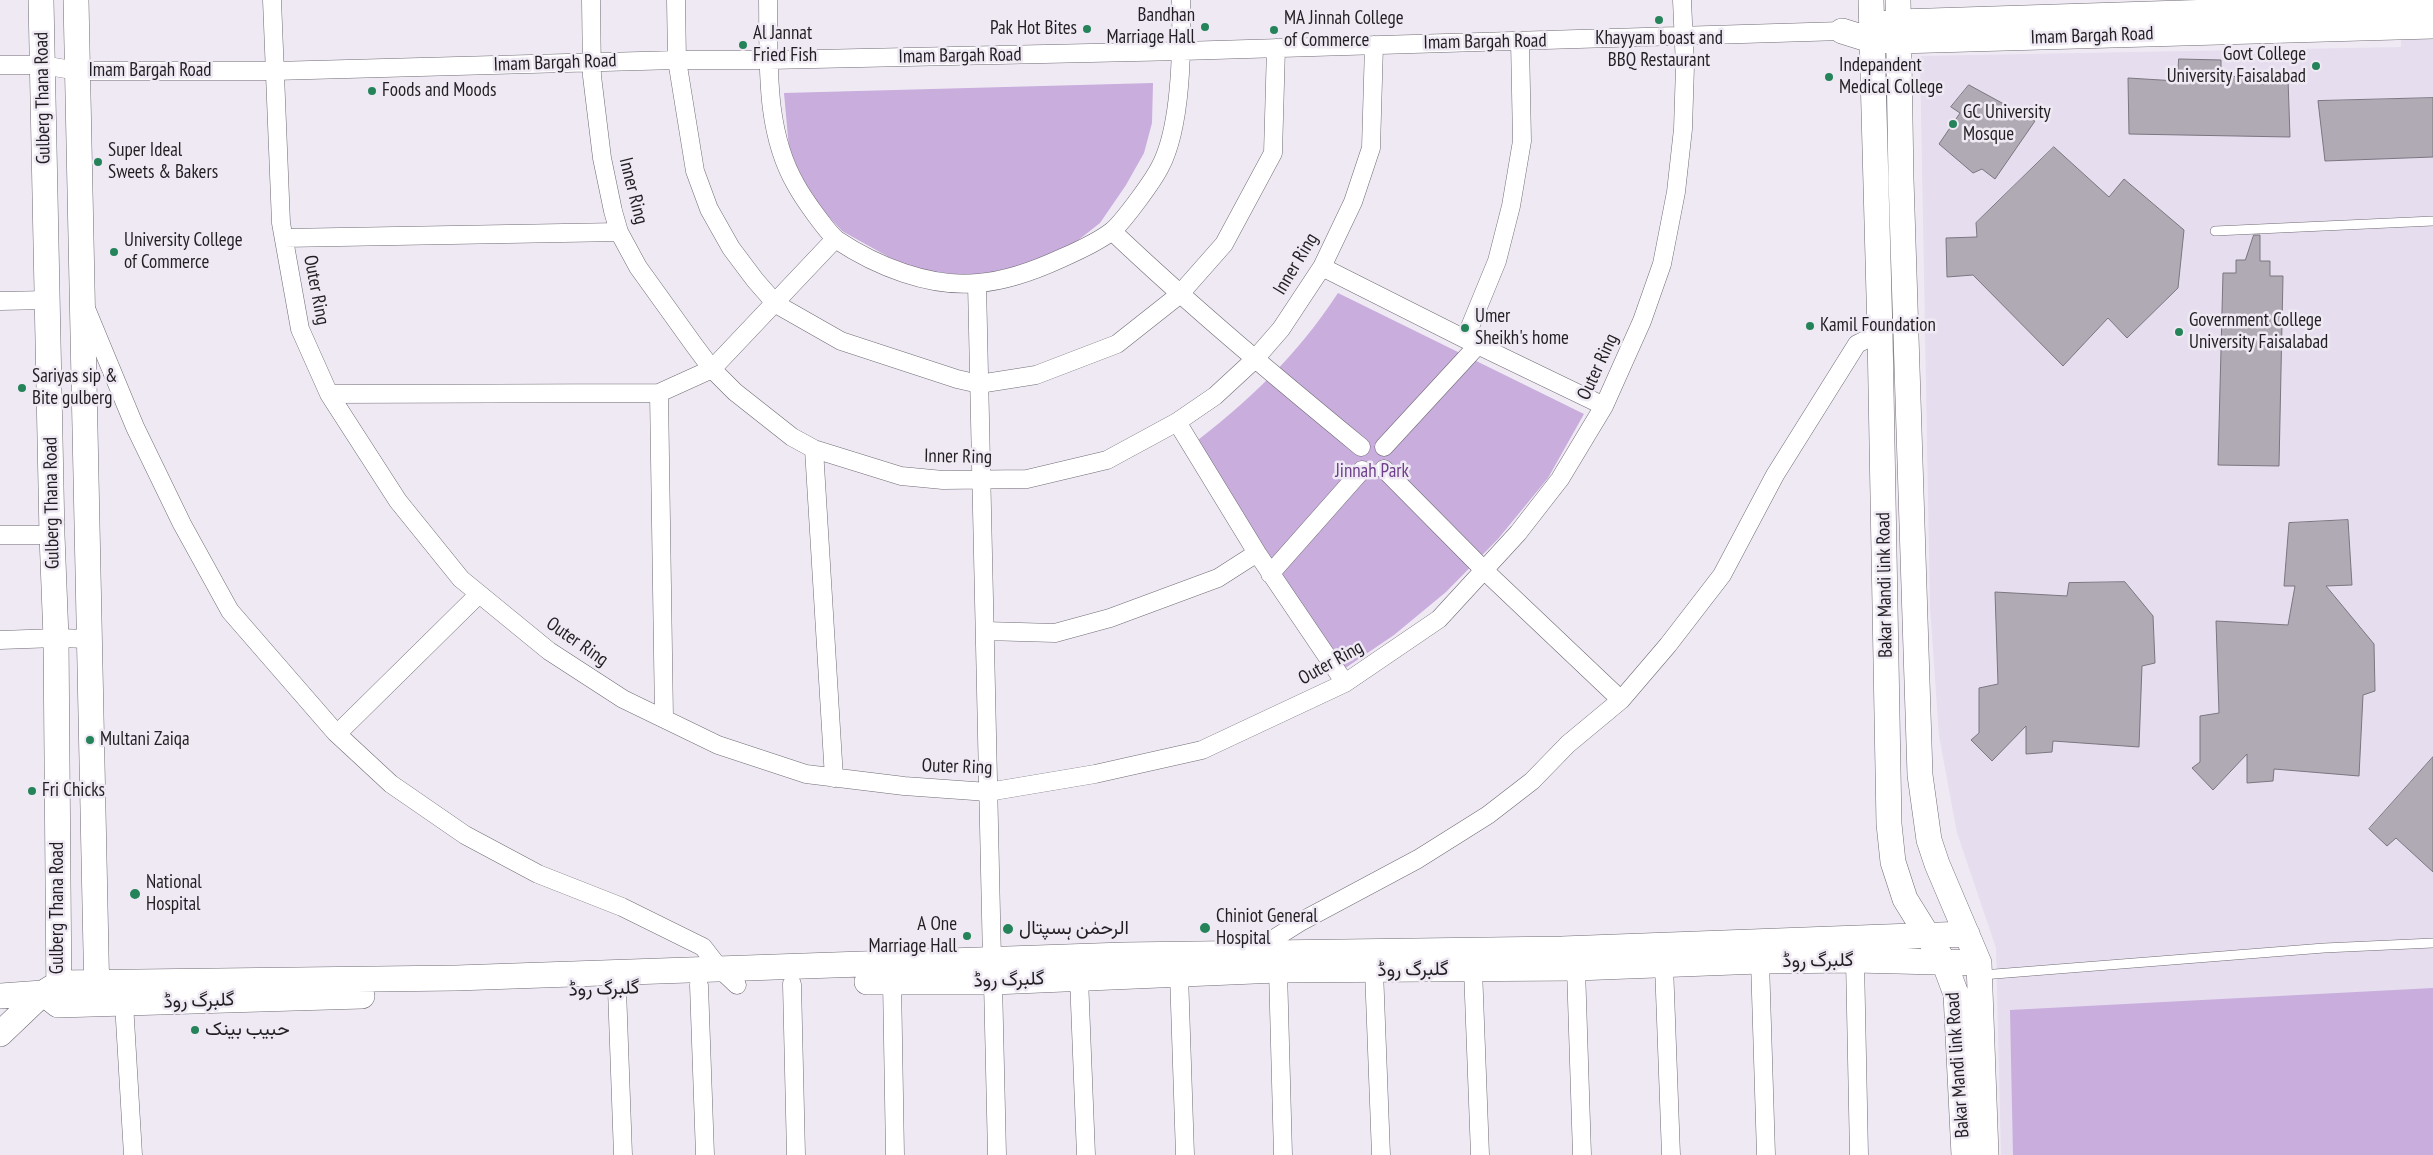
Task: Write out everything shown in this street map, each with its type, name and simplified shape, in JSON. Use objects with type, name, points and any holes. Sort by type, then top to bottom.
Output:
[{"type":"main road","name":"Gulberg Thana Road","points":[[41,0],[52,535],[56,638],[53,994]]},
{"type":"main road","name":"Gulberg Thana Road","points":[[76,0],[84,304],[97,993]]},
{"type":"main road","name":"Bakar Mandi link Road","points":[[1871,0],[1875,103],[1889,824],[1893,862],[1905,899],[1944,962],[1956,994],[1964,1155]]},
{"type":"main road","name":"Imam Bargah Road","points":[[1842,31],[1871,33],[1899,21],[2396,3],[2433,5]]},
{"type":"main road","name":"Bakar Mandi link Road","points":[[1899,21],[1920,775],[1929,840],[1979,969],[1986,1155]]},
{"type":"main road","name":"Imam Bargah Road","points":[[1899,21],[2433,26]]},
{"type":"main road","name":"گلبرگ روڈ","points":[[97,993],[124,1003],[699,986],[729,977],[792,984],[892,981],[1124,955],[1562,949],[1967,934]]},
{"type":"main road","name":"گلبرگ روڈ","points":[[0,996],[456,978],[729,977],[993,971],[1079,978],[1278,970],[1576,968],[1760,961],[1854,960],[1944,962],[1979,969]]},
{"type":"main road","points":[[0,1034],[53,994]]},
{"type":"street","name":"Outer Ring","points":[[272,0],[281,223],[300,329],[329,394],[398,501],[461,579],[549,651],[624,699],[718,745],[806,774],[988,792],[1095,774],[1202,750],[1345,683],[1439,619],[1485,571],[1560,479],[1604,406],[1642,321],[1662,264],[1676,192],[1683,129],[1684,38],[1682,0]]},
{"type":"street","name":"Inner Ring","points":[[591,0],[592,62],[602,158],[619,232],[638,267],[712,369],[735,392],[792,437],[814,449],[901,476],[943,480],[1027,479],[1107,460],[1177,422],[1215,396],[1254,360],[1280,330],[1322,267],[1353,202],[1371,148],[1374,45]]},
{"type":"street","points":[[676,0],[677,60],[695,171],[709,209],[732,248],[776,304],[841,341],[979,384],[1036,375],[1117,344],[1180,295],[1224,244],[1273,153],[1276,48]]},
{"type":"street","points":[[768,0],[768,73],[775,126],[795,185],[836,239],[874,260],[907,274],[941,282],[977,284],[1037,270],[1112,231],[1147,188],[1161,166],[1171,136],[1182,51],[1181,0]]},
{"type":"street","name":"Imam Bargah Road","points":[[0,65],[42,65],[78,71],[274,71],[677,60],[769,60],[1182,51],[1684,38],[1842,31]]},
{"type":"street","points":[[1384,447],[1471,342],[1498,261],[1511,206],[1522,141],[1520,41]]},
{"type":"street","points":[[1112,231],[1180,295],[1254,360],[1361,447]]},
{"type":"street","points":[[284,238],[619,232]]},
{"type":"street","points":[[329,394],[659,393],[712,369],[836,239]]},
{"type":"street","points":[[1322,267],[1604,406]]},
{"type":"street","points":[[977,284],[996,1155]]},
{"type":"street","points":[[0,301],[48,300]]},
{"type":"street","points":[[84,304],[135,426],[182,524],[230,611],[338,732],[391,784],[465,835],[538,874],[622,907],[703,947],[729,977]]},
{"type":"street","points":[[1224,972],[1249,954],[1302,922],[1418,859],[1488,815],[1532,781],[1568,744],[1621,700],[1668,645],[1722,575],[1775,475],[1857,344],[1880,332]]},
{"type":"street","points":[[659,393],[664,718]]},
{"type":"street","points":[[1177,422],[1270,574],[1345,683]]},
{"type":"street","points":[[1375,442],[1387,450],[1389,460],[1384,469],[1376,474],[1362,470],[1357,456],[1361,447],[1375,442]]},
{"type":"street","points":[[814,449],[834,778]]},
{"type":"street","points":[[1384,469],[1485,571],[1621,700]]},
{"type":"street","points":[[1270,574],[1362,470]]},
{"type":"street","points":[[0,534],[52,535]]},
{"type":"street","points":[[985,631],[1055,632],[1110,618],[1218,578],[1257,553]]},
{"type":"street","points":[[338,732],[479,594]]},
{"type":"street","points":[[0,640],[90,639]]},
{"type":"street","points":[[1854,960],[1859,1155]]},
{"type":"street","points":[[1760,961],[1766,1155]]},
{"type":"street","points":[[1664,965],[1671,1155]]},
{"type":"street","points":[[1576,968],[1582,1155]]},
{"type":"street","points":[[1473,969],[1480,1155]]},
{"type":"street","points":[[1278,970],[1283,1155]]},
{"type":"street","points":[[1374,970],[1381,1155]]},
{"type":"street","points":[[1178,974],[1185,1155]]},
{"type":"street","points":[[1079,978],[1086,1155]]},
{"type":"street","points":[[892,981],[895,1155]]},
{"type":"street","points":[[792,984],[796,1155]]},
{"type":"street","points":[[699,986],[705,1155]]},
{"type":"street","points":[[617,989],[623,1155]]},
{"type":"street","points":[[124,1003],[132,1155]]},
{"type":"lane","points":[[2215,230],[2433,221]]},
{"type":"lane","points":[[1979,969],[2433,943]]},
{"type":"shaded area","name":"Government College University Faisalabad","points":[[2401,0],[2433,0],[2433,1155],[2001,1155],[1996,948],[1957,833],[1939,736],[1930,607],[1920,56],[2401,47]]},
{"type":"green space","points":[[1153,83],[1152,123],[1144,153],[1126,185],[1100,223],[1072,245],[1031,263],[984,274],[956,274],[912,270],[842,231],[818,205],[801,176],[789,148],[784,93]]},
{"type":"green space","name":"Jinnah Park","points":[[1338,293],[1584,414],[1548,478],[1498,539],[1446,592],[1394,635],[1341,671],[1189,447],[1231,413],[1270,377],[1306,337]]},
{"type":"green space","points":[[2433,988],[2433,1155],[2013,1155],[2010,1010]]},
{"type":"building","points":[[2179,59],[2221,60],[2221,76],[2288,79],[2290,137],[2129,134],[2128,78],[2177,81]]},
{"type":"building","points":[[1969,85],[2035,121],[1995,179],[1982,169],[1973,173],[1939,144],[1960,113],[1951,107]]},
{"type":"building","points":[[2433,98],[2433,157],[2325,161],[2318,101]]},
{"type":"building","points":[[2054,147],[2109,197],[2124,179],[2184,230],[2178,288],[2127,338],[2108,318],[2063,366],[1973,275],[1947,277],[1946,238],[1977,237],[1976,223]]},
{"type":"building","points":[[2254,235],[2260,235],[2260,261],[2270,261],[2270,276],[2283,276],[2279,466],[2218,465],[2223,273],[2236,273],[2236,260],[2245,260]]},
{"type":"building","points":[[2348,520],[2352,585],[2326,586],[2374,644],[2375,691],[2363,695],[2359,776],[2274,769],[2273,781],[2247,783],[2247,754],[2213,790],[2192,768],[2200,762],[2200,716],[2219,713],[2216,621],[2288,625],[2295,586],[2284,586],[2289,523]]},
{"type":"building","points":[[2125,582],[2153,616],[2155,663],[2142,666],[2139,747],[2053,741],[2052,752],[2026,754],[2026,726],[1992,761],[1971,740],[1979,733],[1979,688],[1998,684],[1995,592],[2067,596],[2069,583]]},
{"type":"building","points":[[2433,757],[2433,872],[2396,838],[2387,846],[2369,829]]},
{"type":"place","name":"Khayyam boast and BBQ Restaurant","points":[[1659,20]]},
{"type":"place","name":"Bandhan Marriage Hall","points":[[1205,27]]},
{"type":"place","name":"Pak Hot Bites","points":[[1087,29]]},
{"type":"place","name":"MA Jinnah College of Commerce","points":[[1274,30]]},
{"type":"place","name":"Al Jannat Fried Fish","points":[[743,45]]},
{"type":"place","name":"Govt College University Faisalabad","points":[[2316,66]]},
{"type":"place","name":"Indepandent Medical College","points":[[1829,77]]},
{"type":"place","name":"Foods and Moods","points":[[372,91]]},
{"type":"place","name":"GC University Mosque","points":[[1953,124]]},
{"type":"place","name":"Super Ideal Sweets & Bakers","points":[[98,162]]},
{"type":"place","name":"University College of Commerce","points":[[114,252]]},
{"type":"place","name":"Kamil Foundation","points":[[1810,326]]},
{"type":"place","name":"Umer Sheikh's home","points":[[1465,328]]},
{"type":"place","name":"Government College University Faisalabad","points":[[2179,332]]},
{"type":"place","name":"Sariyas sip & Bite gulberg","points":[[22,388]]},
{"type":"place","name":"Multani Zaiqa","points":[[90,740]]},
{"type":"place","name":"Fri Chicks","points":[[32,791]]},
{"type":"place","name":"National Hospital","points":[[135,894]]},
{"type":"place","name":"Chiniot General Hospital","points":[[1205,928]]},
{"type":"place","name":"الرحمٰن ہسپتال","points":[[1008,929]]},
{"type":"place","name":"A One Marriage Hall","points":[[967,936]]},
{"type":"place","name":"حبیب بینک","points":[[195,1030]]}]
